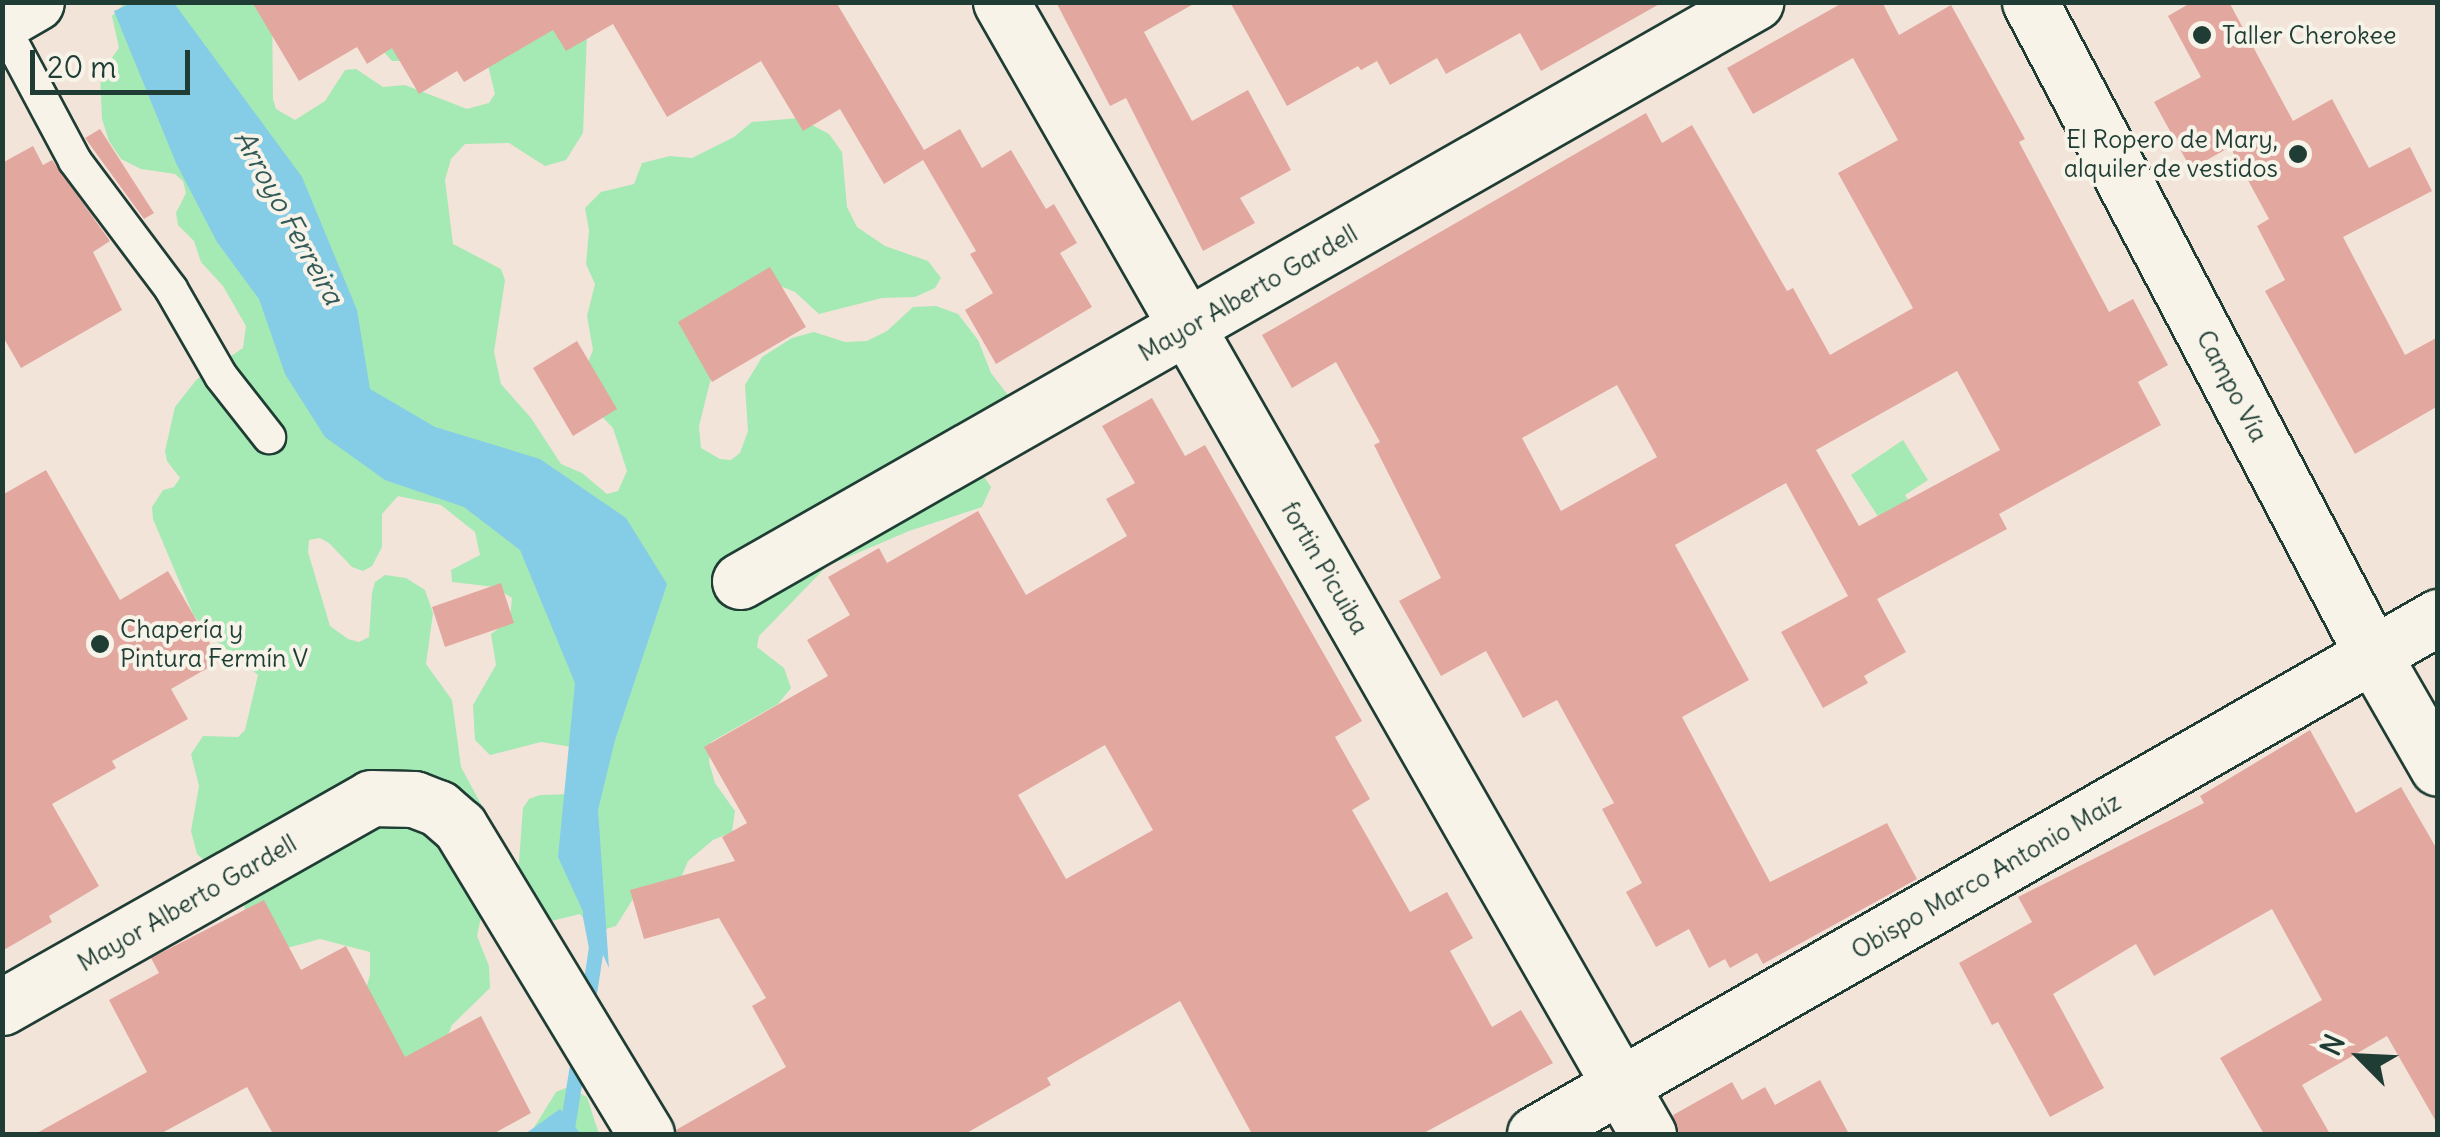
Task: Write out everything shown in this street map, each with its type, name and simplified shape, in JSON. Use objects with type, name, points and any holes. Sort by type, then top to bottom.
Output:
[{"type":"street","points":[[2,23],[36,2]]},
{"type":"street","name":"fortin Picuiba","points":[[1001,2],[1648,1134]]},
{"type":"street","name":"Mayor Alberto Gardell","points":[[740,581],[1755,2]]},
{"type":"street","name":"Campo Vía","points":[[2030,2],[2373,655],[2438,768]]},
{"type":"street","name":"Obispo Marco Antonio Maíz","points":[[1535,1134],[2438,618]]},
{"type":"street","name":"Mayor Alberto Gardell","points":[[2,1008],[372,798],[414,799],[438,808],[460,827],[546,963],[633,1114]]},
{"type":"lane","points":[[2,23],[75,161],[170,289],[221,376],[269,437]]},
{"type":"green space","points":[[125,3],[272,3],[273,99],[276,109],[295,120],[325,101],[345,70],[356,69],[383,87],[405,85],[467,109],[489,103],[495,94],[487,61],[392,61],[384,52],[382,8],[587,34],[583,133],[566,160],[545,166],[509,143],[465,144],[451,159],[445,180],[453,244],[501,269],[505,280],[494,352],[501,384],[531,418],[561,464],[582,473],[607,494],[618,491],[627,471],[613,428],[590,404],[584,372],[593,350],[587,316],[595,284],[586,264],[589,230],[585,208],[601,192],[634,184],[642,163],[670,156],[692,158],[734,137],[752,122],[799,118],[829,134],[842,152],[847,207],[857,227],[885,246],[928,261],[941,278],[935,288],[915,297],[882,298],[819,314],[795,292],[775,284],[712,374],[699,426],[701,448],[720,459],[731,460],[740,453],[748,431],[745,385],[762,357],[792,338],[814,332],[845,342],[867,341],[887,331],[913,307],[936,306],[958,314],[978,340],[991,373],[1011,399],[978,468],[991,487],[982,507],[909,531],[827,566],[759,636],[757,647],[784,668],[791,688],[778,704],[711,742],[709,762],[715,783],[735,811],[732,832],[713,840],[688,861],[680,880],[633,899],[616,926],[606,929],[595,930],[580,914],[539,924],[517,887],[523,808],[529,799],[540,795],[574,794],[578,748],[541,742],[490,755],[475,740],[473,705],[496,665],[491,634],[510,620],[512,598],[495,587],[452,582],[451,570],[480,555],[475,532],[441,505],[398,496],[382,514],[382,547],[372,566],[363,571],[352,567],[329,543],[320,538],[309,540],[308,552],[330,626],[348,639],[359,642],[369,637],[372,593],[375,582],[385,575],[406,578],[425,590],[433,613],[426,664],[452,700],[461,767],[498,836],[477,936],[489,966],[490,988],[452,1025],[422,1099],[364,996],[370,975],[370,952],[320,939],[287,948],[245,918],[244,896],[197,854],[191,831],[199,786],[191,754],[203,736],[238,737],[245,730],[258,675],[207,633],[193,614],[153,519],[152,507],[163,490],[174,487],[180,478],[167,461],[165,451],[175,407],[197,379],[243,348],[246,326],[223,286],[201,262],[194,241],[178,225],[176,213],[186,193],[183,181],[175,174],[141,169],[121,159],[109,141],[102,119],[100,74],[119,48],[112,16]]},
{"type":"green space","points":[[1903,440],[1928,480],[1905,495],[1921,522],[1894,541],[1851,475]]},
{"type":"green space","points":[[568,1087],[587,1097],[599,1134],[530,1134],[556,1092]]},
{"type":"water","points":[[132,3],[174,3],[302,177],[357,310],[370,389],[435,427],[540,459],[626,518],[667,584],[615,740],[598,810],[609,968],[558,857],[575,683],[520,550],[464,507],[385,480],[325,437],[285,374],[259,299],[217,242],[176,163],[114,11]]},
{"type":"water","points":[[560,1109],[581,1134],[525,1134]]},
{"type":"building","points":[[252,2],[836,2],[924,150],[960,129],[982,168],[1011,150],[1046,209],[1054,204],[1077,243],[1060,253],[1092,307],[996,364],[965,310],[993,293],[970,254],[976,251],[923,160],[884,184],[840,109],[803,131],[761,61],[667,117],[613,24],[566,51],[553,30],[464,82],[457,71],[419,94],[392,48],[367,64],[357,47],[299,81]]},
{"type":"building","points":[[1056,2],[1197,2],[1144,32],[1192,121],[1248,90],[1291,170],[1240,198],[1255,223],[1203,251],[1126,98],[1110,106]]},
{"type":"building","points":[[1230,2],[1663,2],[1541,71],[1520,33],[1446,74],[1437,58],[1390,85],[1377,61],[1361,70],[1358,66],[1287,106]]},
{"type":"building","points":[[1844,2],[1882,2],[1899,35],[1951,5],[2025,139],[2019,142],[2109,312],[2133,299],[2168,365],[2138,382],[2161,425],[1999,514],[2007,529],[1877,599],[1906,652],[1864,676],[1868,683],[1823,708],[1781,632],[1848,596],[1786,483],[1675,545],[1749,680],[1682,717],[1770,882],[1887,823],[1917,879],[1763,964],[1757,953],[1730,968],[1725,959],[1709,968],[1689,929],[1656,947],[1626,892],[1642,883],[1602,809],[1614,803],[1557,700],[1523,718],[1486,651],[1441,676],[1399,601],[1441,578],[1374,445],[1380,442],[1336,362],[1292,388],[1262,335],[1646,113],[1662,143],[1692,125],[1787,291],[1793,288],[1830,355],[1913,308],[1838,173],[1898,140],[1853,58],[1753,114],[1727,68]],"holes":[[[1957,371],[2000,450],[1859,526],[1816,450]],[[1617,385],[1657,457],[1561,511],[1522,438]]]},
{"type":"building","points":[[2192,2],[2229,2],[2293,121],[2332,99],[2369,168],[2410,147],[2432,191],[2343,237],[2405,355],[2438,337],[2438,406],[2355,454],[2265,291],[2285,280],[2257,226],[2269,219],[2230,147],[2191,169],[2154,102],[2201,77],[2168,16]]},
{"type":"building","points":[[100,129],[154,213],[144,219],[85,138]]},
{"type":"building","points":[[33,146],[43,165],[52,160],[110,241],[93,252],[122,310],[21,368],[2,335],[2,163]]},
{"type":"building","points":[[770,267],[806,327],[712,382],[678,322]]},
{"type":"building","points":[[577,341],[617,409],[573,436],[533,368]]},
{"type":"building","points":[[1152,398],[1185,456],[1205,445],[1362,721],[1335,737],[1370,799],[1352,810],[1410,912],[1447,892],[1473,938],[1450,951],[1492,1027],[1521,1010],[1553,1063],[1422,1134],[1252,1134],[1180,1001],[1047,1078],[1051,1085],[965,1134],[677,1134],[676,1130],[786,1067],[752,1006],[766,998],[719,918],[644,939],[630,890],[735,861],[722,837],[747,823],[704,747],[828,676],[807,640],[850,615],[828,577],[879,548],[887,563],[978,511],[1026,595],[1127,536],[1106,499],[1135,483],[1102,426]],"holes":[[[1105,745],[1153,830],[1066,879],[1018,795]]]},
{"type":"building","points":[[46,470],[120,600],[168,571],[220,661],[171,689],[188,719],[112,761],[116,768],[52,804],[99,886],[49,916],[52,922],[2,951],[2,495]]},
{"type":"building","points":[[501,583],[514,623],[445,647],[432,607]]},
{"type":"building","points":[[2310,730],[2356,813],[2401,787],[2438,851],[2438,1125],[2387,1036],[2302,1085],[2330,1134],[2264,1134],[2220,1058],[2322,1000],[2272,909],[2154,976],[2136,944],[2053,994],[2104,1088],[2050,1117],[1998,1022],[1992,1025],[1959,963],[2032,922],[2018,897],[2204,803],[2200,796]]},
{"type":"building","points":[[264,900],[301,970],[346,946],[405,1057],[481,1016],[531,1113],[493,1134],[273,1134],[247,1087],[160,1134],[35,1134],[147,1072],[109,1000],[159,973],[151,958]]},
{"type":"building","points":[[1820,1080],[1849,1134],[1679,1134],[1673,1115],[1732,1082],[1742,1100],[1765,1087],[1775,1105]]},
{"type":"waterway","name":"Arroyo Ferreira","points":[[587,1006],[596,947],[590,915]]},
{"type":"waterway","name":"Arroyo Ferreira","points":[[566,1134],[579,1053]]},
{"type":"place","name":"Taller Cherokee","points":[[2202,35]]},
{"type":"place","name":"El Ropero de Mary, alquiler de vestidos","points":[[2298,154]]},
{"type":"place","name":"Chapería y Pintura Fermín V","points":[[100,644]]}]
